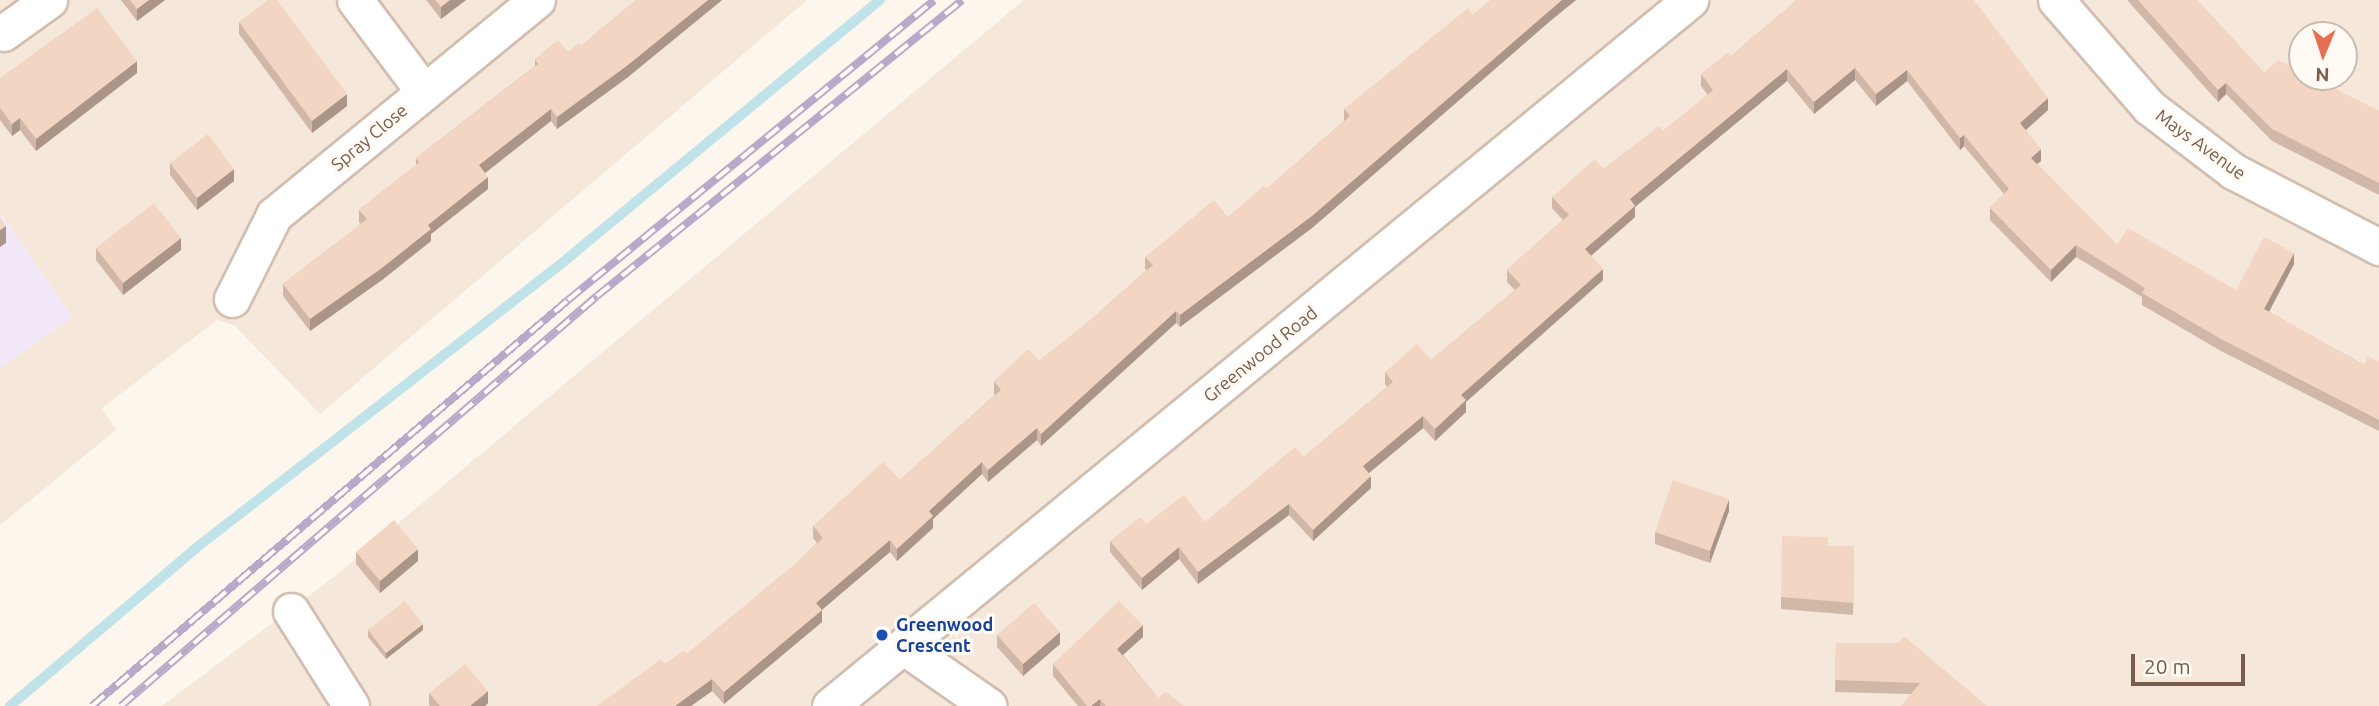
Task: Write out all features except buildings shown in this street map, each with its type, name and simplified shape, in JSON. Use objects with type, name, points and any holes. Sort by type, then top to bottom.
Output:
[{"type":"street","points":[[3,33],[49,0]]},
{"type":"street","points":[[355,0],[424,92]]},
{"type":"street","name":"Spray Close","points":[[232,299],[274,215],[537,0]]},
{"type":"street","name":"Greenwood Road","points":[[830,706],[1690,0]]},
{"type":"street","name":"Mays Avenue","points":[[2056,0],[2150,107],[2233,171],[2379,247]]},
{"type":"street","points":[[291,611],[351,706]]},
{"type":"street","points":[[904,647],[989,706]]},
{"type":"shaded area","points":[[0,0],[807,0],[320,414],[234,325],[217,320],[102,408],[116,430],[0,525],[0,368],[72,317],[0,213]]},
{"type":"shaded area","points":[[1024,0],[2379,0],[2379,706],[162,706],[335,576]]},
{"type":"shaded area","points":[[0,213],[72,317],[0,368]]},
{"type":"waterway","points":[[10,706],[196,548],[568,258],[880,0]]},
{"type":"railway","points":[[92,706],[568,300],[934,0]]},
{"type":"railway","points":[[121,706],[597,296],[962,0]]},
{"type":"place","name":"Greenwood Crescent","points":[[882,635]]}]
